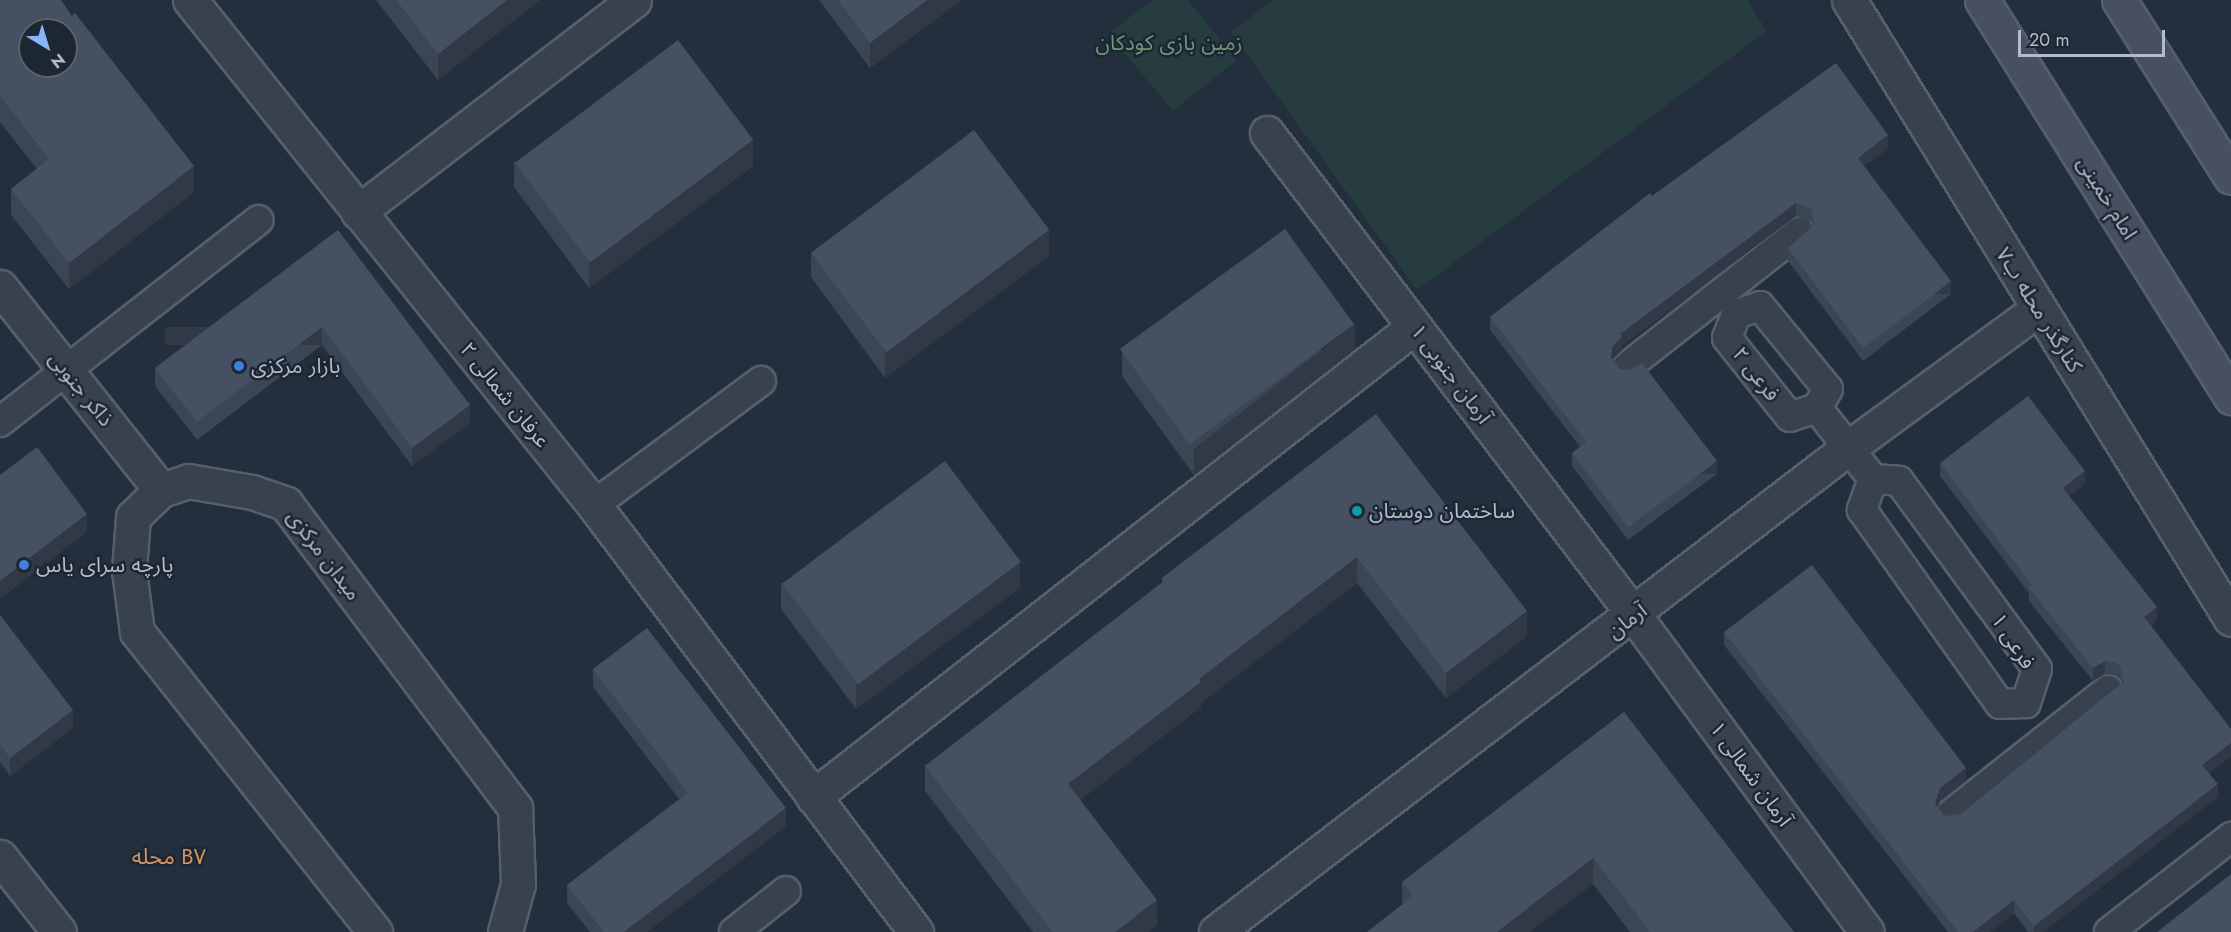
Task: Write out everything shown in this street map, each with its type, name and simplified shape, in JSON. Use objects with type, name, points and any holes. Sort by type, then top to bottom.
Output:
[{"type":"main road","name":"امام خمینی","points":[[1982,0],[2231,397]]},
{"type":"main road","points":[[2119,0],[2231,177]]},
{"type":"street","name":"عرفان شمالی ۲","points":[[190,0],[594,506],[916,932]]},
{"type":"street","points":[[358,212],[634,0]]},
{"type":"street","name":"کنارگذر محله ب۷","points":[[1849,0],[2231,619]]},
{"type":"street","name":"آرمان جنوبی ۱","points":[[1267,133],[1634,615]]},
{"type":"street","name":"ذاکر جنوبی","points":[[0,287],[161,490]]},
{"type":"street","name":"آرمان","points":[[1216,932],[1634,615],[1848,448],[2038,309]]},
{"type":"street","points":[[813,797],[1414,327]]},
{"type":"street","name":"میدان مرکزی","points":[[375,932],[137,632],[129,570],[133,517],[161,490],[188,481],[252,492],[286,504],[515,808],[518,884],[505,932]]},
{"type":"street","name":"آرمان شمالی ۱","points":[[1634,615],[1867,932]]},
{"type":"street","points":[[0,857],[52,924]]},
{"type":"lane","points":[[0,422],[259,220]]},
{"type":"lane","points":[[1627,367],[1728,304],[1799,232]]},
{"type":"lane","name":"فرعی ۲","points":[[1728,304],[1760,306],[1828,388],[1817,408],[1790,417],[1727,338],[1728,304]]},
{"type":"lane","points":[[594,506],[761,381]]},
{"type":"lane","points":[[1817,408],[1874,479]]},
{"type":"lane","name":"فرعی ۱","points":[[1874,479],[1899,481],[2037,669],[2026,703],[2000,704],[1862,510],[1874,479]]},
{"type":"lane","points":[[1951,814],[2108,690]]},
{"type":"lane","points":[[2026,703],[2051,735]]},
{"type":"lane","points":[[2109,932],[2231,837]]},
{"type":"lane","points":[[734,932],[786,891]]},
{"type":"green space","name":"زمین بازی کودکان","points":[[1152,0],[1188,0],[1237,60],[1173,111],[1108,34]]},
{"type":"green space","points":[[1272,0],[1747,0],[1767,31],[1417,290],[1231,32]]},
{"type":"building","points":[[0,0],[61,0],[72,16],[75,13],[194,166],[69,263],[11,189],[49,159],[0,96]]},
{"type":"building","points":[[396,0],[507,0],[438,54]]},
{"type":"building","points":[[838,0],[927,0],[870,43]]},
{"type":"building","points":[[678,40],[753,140],[590,263],[515,163]]},
{"type":"building","points":[[1836,63],[1888,135],[1858,158],[1951,281],[1863,348],[1788,248],[1814,225],[1812,209],[1796,203],[1620,334],[1622,337],[1612,347],[1611,357],[1620,369],[1630,370],[1642,363],[1717,461],[1628,527],[1572,453],[1586,442],[1490,317],[1650,193],[1652,196]]},
{"type":"building","points":[[974,130],[1049,230],[886,353],[811,253]]},
{"type":"building","points":[[1285,229],[1354,324],[1189,444],[1120,349]]},
{"type":"building","name":"بازار مرکزی","points":[[338,230],[470,405],[412,448],[322,327],[197,422],[155,368]]},
{"type":"building","points":[[2028,396],[2085,471],[2063,488],[2157,607],[2144,617],[2231,729],[2231,743],[2202,765],[2218,784],[2034,926],[2014,900],[1973,932],[1958,932],[1724,632],[1812,565],[1966,768],[1940,788],[1935,803],[1944,816],[1961,814],[2123,682],[2121,667],[2115,662],[2105,661],[2093,668],[2029,588],[2032,585],[1940,463]]},
{"type":"building","points":[[1376,414],[1527,611],[1446,673],[1357,557],[1199,679],[1201,682],[1068,784],[1157,900],[1115,932],[1053,932],[925,766],[1164,581],[1162,578]]},
{"type":"building","points":[[37,447],[87,514],[0,581],[0,475]]},
{"type":"building","points":[[945,461],[1021,562],[858,684],[782,584]]},
{"type":"building","points":[[0,615],[73,710],[10,758],[0,744]]},
{"type":"building","points":[[647,628],[786,808],[624,932],[604,932],[567,885],[688,793],[593,669]]},
{"type":"building","points":[[1624,712],[1794,932],[1650,932],[1593,858],[1497,932],[1367,932],[1413,896],[1402,882]]},
{"type":"building","points":[[2231,874],[2231,932],[2157,932]]},
{"type":"place","name":"بازار مرکزی","points":[[239,366]]},
{"type":"place","name":"ساختمان دوستان","points":[[1357,511]]},
{"type":"place","name":"پارچه سرای یاس","points":[[24,565]]},
{"type":"district","name":"محله B۷","points":[[169,857]]}]
